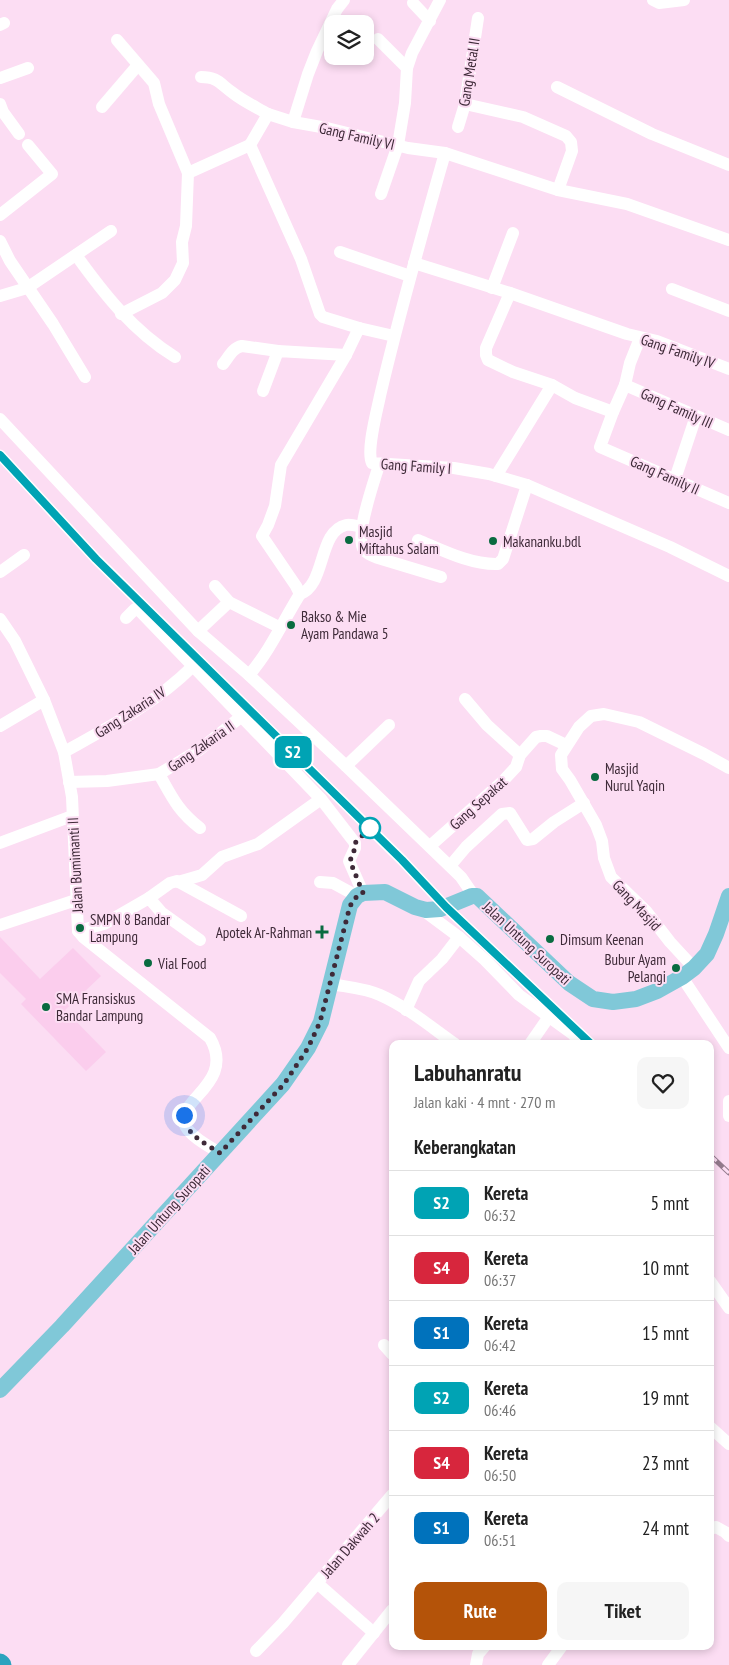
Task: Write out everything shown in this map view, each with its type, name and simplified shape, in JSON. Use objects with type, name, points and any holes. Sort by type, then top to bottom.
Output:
[{"type":"main road","name":"Jalan Untung Suropati","points":[[0,1390],[284,1084],[308,1048],[320,1022],[350,906],[360,895],[385,892],[420,908],[440,909],[474,896],[488,906],[569,983],[593,999],[613,1002],[636,999],[657,991],[688,972],[707,954],[729,896]]},
{"type":"street","points":[[293,122],[317,51],[337,9],[344,0]]},
{"type":"street","points":[[382,194],[398,145],[405,103],[407,68],[412,53],[440,0]]},
{"type":"street","points":[[653,0],[659,3],[684,0]]},
{"type":"street","points":[[413,3],[430,21]]},
{"type":"street","name":"Gang Metal II","points":[[458,127],[465,104],[478,18]]},
{"type":"street","points":[[378,39],[407,68]]},
{"type":"street","points":[[117,40],[154,83],[158,104],[188,174],[186,226],[182,242],[183,263],[175,280],[162,292],[121,314]]},
{"type":"street","points":[[102,106],[138,65]]},
{"type":"street","points":[[0,78],[28,68]]},
{"type":"street","name":"Gang Family VI","points":[[201,77],[214,78],[233,94],[268,114],[293,122],[398,145],[445,153],[558,190],[627,204],[729,240]]},
{"type":"street","points":[[557,87],[652,134],[705,157],[729,165]]},
{"type":"street","points":[[0,104],[3,112],[19,134]]},
{"type":"street","points":[[465,104],[522,117],[566,136],[571,142],[572,151],[558,190]]},
{"type":"street","points":[[188,174],[250,145],[268,114]]},
{"type":"street","points":[[0,215],[52,174],[28,145]]},
{"type":"street","points":[[250,145],[301,259],[320,314],[359,328],[394,336]]},
{"type":"street","name":"Gang Family I","points":[[445,153],[394,336],[372,432],[370,458],[372,463],[379,465],[454,468],[496,476],[527,485],[670,547],[729,576]]},
{"type":"street","points":[[0,296],[27,288],[111,231]]},
{"type":"street","points":[[492,288],[513,233]]},
{"type":"street","points":[[0,241],[27,288],[53,324],[86,377]]},
{"type":"street","name":"Gang Family IV","points":[[340,252],[492,288],[627,334],[657,341],[729,369]]},
{"type":"street","points":[[76,255],[121,314],[158,346],[175,357]]},
{"type":"street","points":[[672,290],[729,311]]},
{"type":"street","points":[[510,294],[486,348],[488,360],[513,372],[552,386],[575,398],[613,412],[625,385],[630,363],[640,338]]},
{"type":"street","points":[[300,594],[262,536],[275,506],[281,465],[346,355],[359,328]]},
{"type":"street","points":[[224,364],[234,349],[242,346],[278,351],[346,355]]},
{"type":"street","points":[[263,391],[278,351]]},
{"type":"street","name":"Gang Family III","points":[[625,385],[729,430]]},
{"type":"street","points":[[496,476],[552,386]]},
{"type":"street","name":"Gang Family II","points":[[613,412],[600,447],[729,503]]},
{"type":"street","points":[[675,479],[696,416]]},
{"type":"street","points":[[0,419],[198,631],[250,675],[430,846],[461,877],[474,896]]},
{"type":"street","points":[[379,465],[362,527],[361,540],[363,549],[368,554],[441,577]]},
{"type":"street","points":[[418,540],[460,557],[498,564],[503,558],[527,485]]},
{"type":"street","points":[[250,675],[263,659],[279,627],[300,594],[306,591],[314,580],[330,538],[340,527],[348,525],[362,527]]},
{"type":"street","points":[[0,572],[24,555]]},
{"type":"street","points":[[215,586],[228,602],[279,627]]},
{"type":"street","points":[[198,631],[228,602]]},
{"type":"street","points":[[126,618],[135,609],[138,609],[320,799],[355,843],[350,861],[360,895]]},
{"type":"street","name":"Jalan Bumimanti II","points":[[0,619],[15,641],[44,700],[64,752],[72,816],[78,930],[83,937],[210,1038],[218,1059],[216,1069],[213,1078],[187,1109],[184,1121],[187,1129],[197,1139],[220,1153]]},
{"type":"street","name":"Gang Zakaria IV","points":[[64,752],[139,710],[192,667]]},
{"type":"street","points":[[465,699],[487,725],[520,755]]},
{"type":"street","points":[[0,726],[44,700]]},
{"type":"street","points":[[566,745],[579,727],[591,716],[604,714],[639,722],[729,768]]},
{"type":"street","name":"Gang Zakaria II","points":[[69,782],[107,781],[159,774],[199,750],[242,716]]},
{"type":"street","points":[[346,766],[389,725]]},
{"type":"street","name":"Gang Sepakat","points":[[430,846],[502,782],[516,767],[520,755],[528,744],[539,736],[547,736],[566,745]]},
{"type":"street","name":"Gang Masjid","points":[[566,745],[561,755],[562,769],[584,803],[599,833],[602,840],[604,858],[611,877],[646,911],[670,942],[729,1048]]},
{"type":"street","points":[[159,774],[177,807],[200,828]]},
{"type":"street","points":[[78,930],[104,924],[149,898],[170,882],[178,882],[202,875],[222,857],[258,844],[320,799]]},
{"type":"street","points":[[450,866],[466,847],[502,814],[510,813],[527,840],[533,839],[554,822],[584,803]]},
{"type":"street","points":[[0,844],[72,816]]},
{"type":"street","points":[[178,882],[241,916]]},
{"type":"street","points":[[320,882],[333,884],[360,895]]},
{"type":"street","points":[[149,898],[161,912],[200,940]]},
{"type":"street","points":[[0,924],[76,900]]},
{"type":"street","points":[[420,908],[459,937],[485,960],[519,995],[548,1018],[574,1035],[577,1040]]},
{"type":"street","points":[[406,1010],[419,981],[442,959],[459,937]]},
{"type":"street","points":[[331,984],[380,995],[406,1010],[449,1040]]},
{"type":"street","points":[[533,1040],[548,1018]]},
{"type":"street","points":[[729,1101],[729,1116]]},
{"type":"street","points":[[714,1287],[729,1308]]},
{"type":"street","points":[[714,1431],[729,1444]]},
{"type":"street","name":"Jalan Dakwah 2","points":[[374,1633],[317,1583],[389,1499]]},
{"type":"street","points":[[714,1528],[716,1527],[729,1536]]},
{"type":"street","points":[[256,1651],[317,1583]]},
{"type":"street","points":[[348,1665],[389,1614]]},
{"type":"street","points":[[476,1665],[476,1658],[482,1650]]},
{"type":"street","points":[[548,1665],[559,1650]]},
{"type":"shaded area","name":"SMA Fransiskus Bandar Lampung","points":[[0,937],[40,979],[73,948],[101,976],[65,1010],[106,1052],[86,1071],[21,1004],[26,999],[0,973]]},
{"type":"railway","points":[[0,455],[96,559],[402,859],[446,907],[587,1040]]},
{"type":"railway","points":[[714,1159],[729,1173]]},
{"type":"train","name":"S2","points":[[0,455],[96,559],[402,860],[446,907],[587,1040]]},
{"type":"place","name":"Masjid Miftahus Salam","points":[[349,540]]},
{"type":"place","name":"Makananku.bdl","points":[[493,541]]},
{"type":"place","name":"Bakso & Mie Ayam Pandawa 5","points":[[291,625]]},
{"type":"place","name":"Masjid Nurul Yaqin","points":[[595,777]]},
{"type":"place","name":"SMPN 8 Bandar Lampung","points":[[80,928]]},
{"type":"place","name":"Apotek Ar-Rahman","points":[[322,932]]},
{"type":"place","name":"Dimsum Keenan","points":[[550,939]]},
{"type":"place","name":"Vial Food","points":[[148,963]]},
{"type":"place","name":"Bubur Ayam Pelangi","points":[[676,968]]},
{"type":"place","name":"SMA Fransiskus Bandar Lampung","points":[[46,1007]]},
{"type":"route","points":[[184,1115],[187,1129],[197,1139],[220,1153],[284,1084],[308,1048],[320,1022],[336,967],[350,906],[357,896],[363,893],[350,861],[355,843],[370,828]]}]
